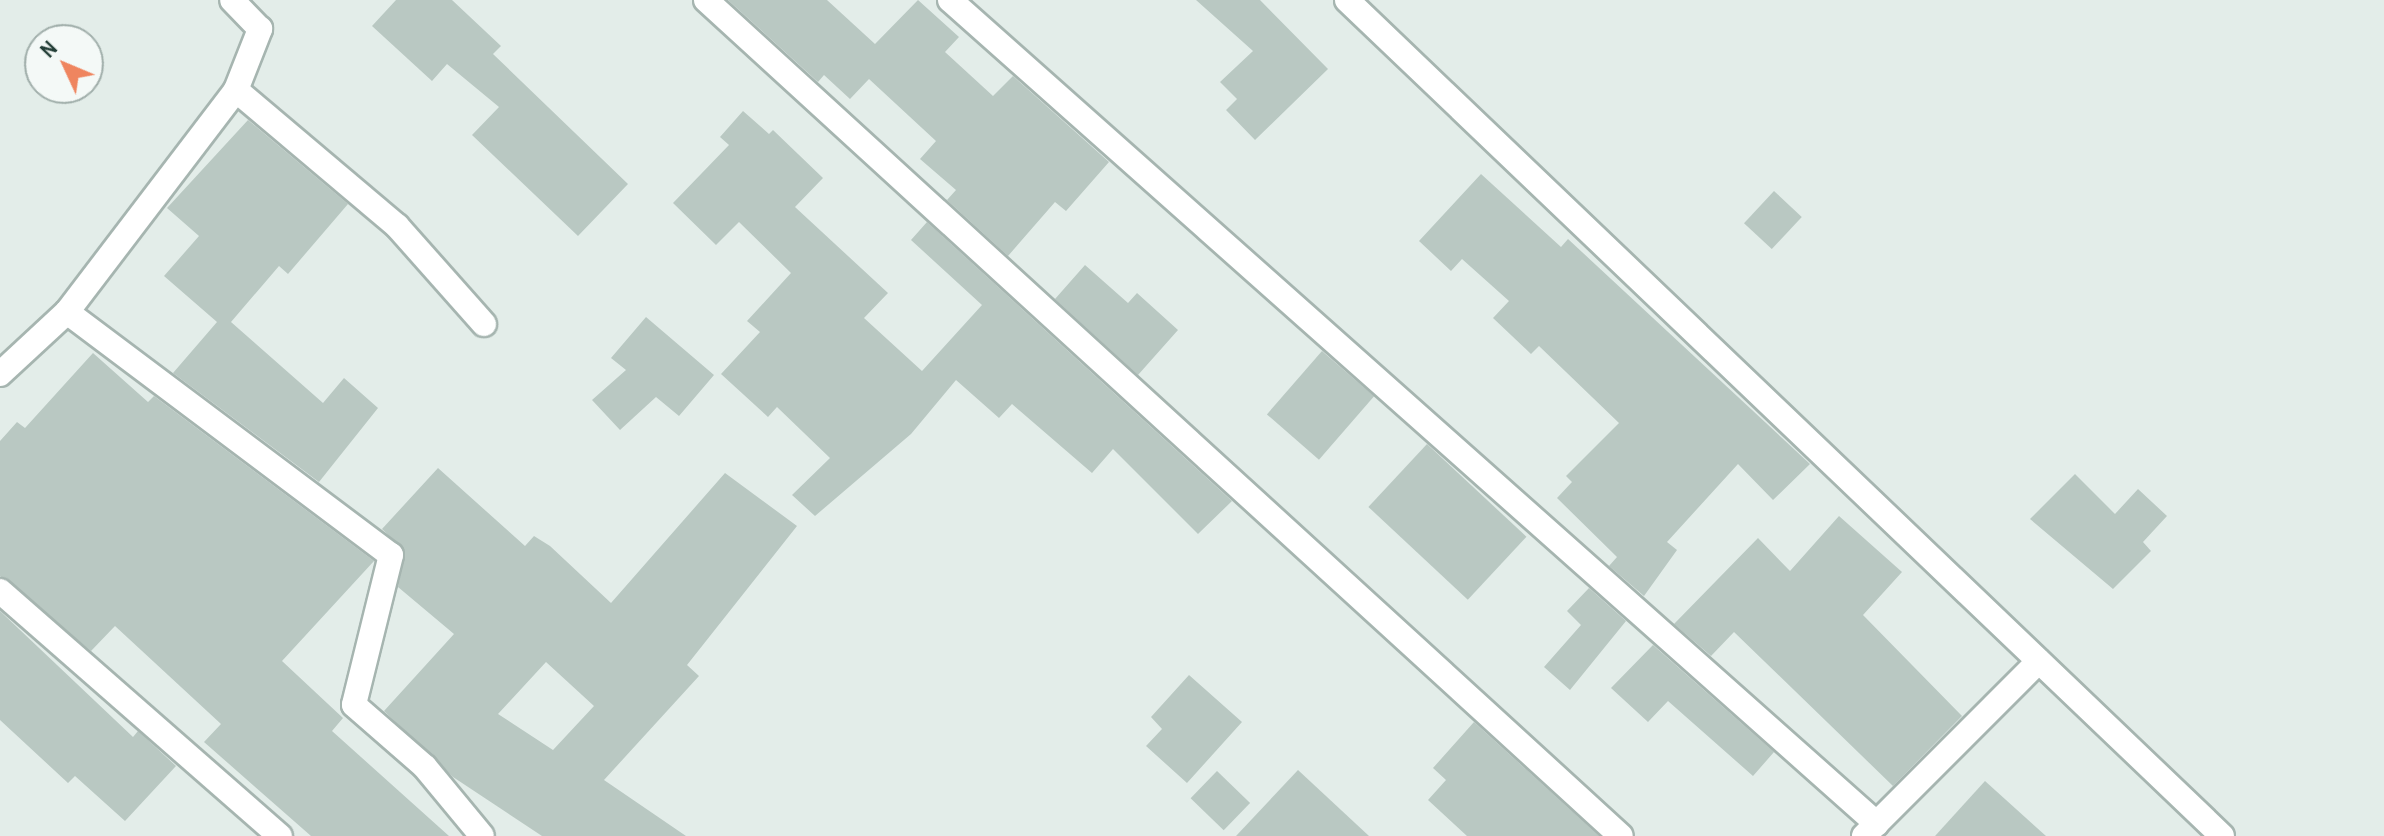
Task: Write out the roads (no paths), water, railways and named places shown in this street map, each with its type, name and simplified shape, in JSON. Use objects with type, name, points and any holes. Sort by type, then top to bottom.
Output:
[{"type":"street","points":[[0,374],[67,312],[236,90],[260,29],[232,0]]},
{"type":"street","points":[[706,0],[1621,836]]},
{"type":"street","points":[[950,0],[1870,830],[2039,661]]},
{"type":"street","points":[[1347,0],[2222,836]]},
{"type":"street","points":[[236,90],[397,226],[484,324]]},
{"type":"street","points":[[67,312],[391,555],[354,705],[425,767],[482,836]]},
{"type":"street","points":[[0,591],[280,836]]}]
